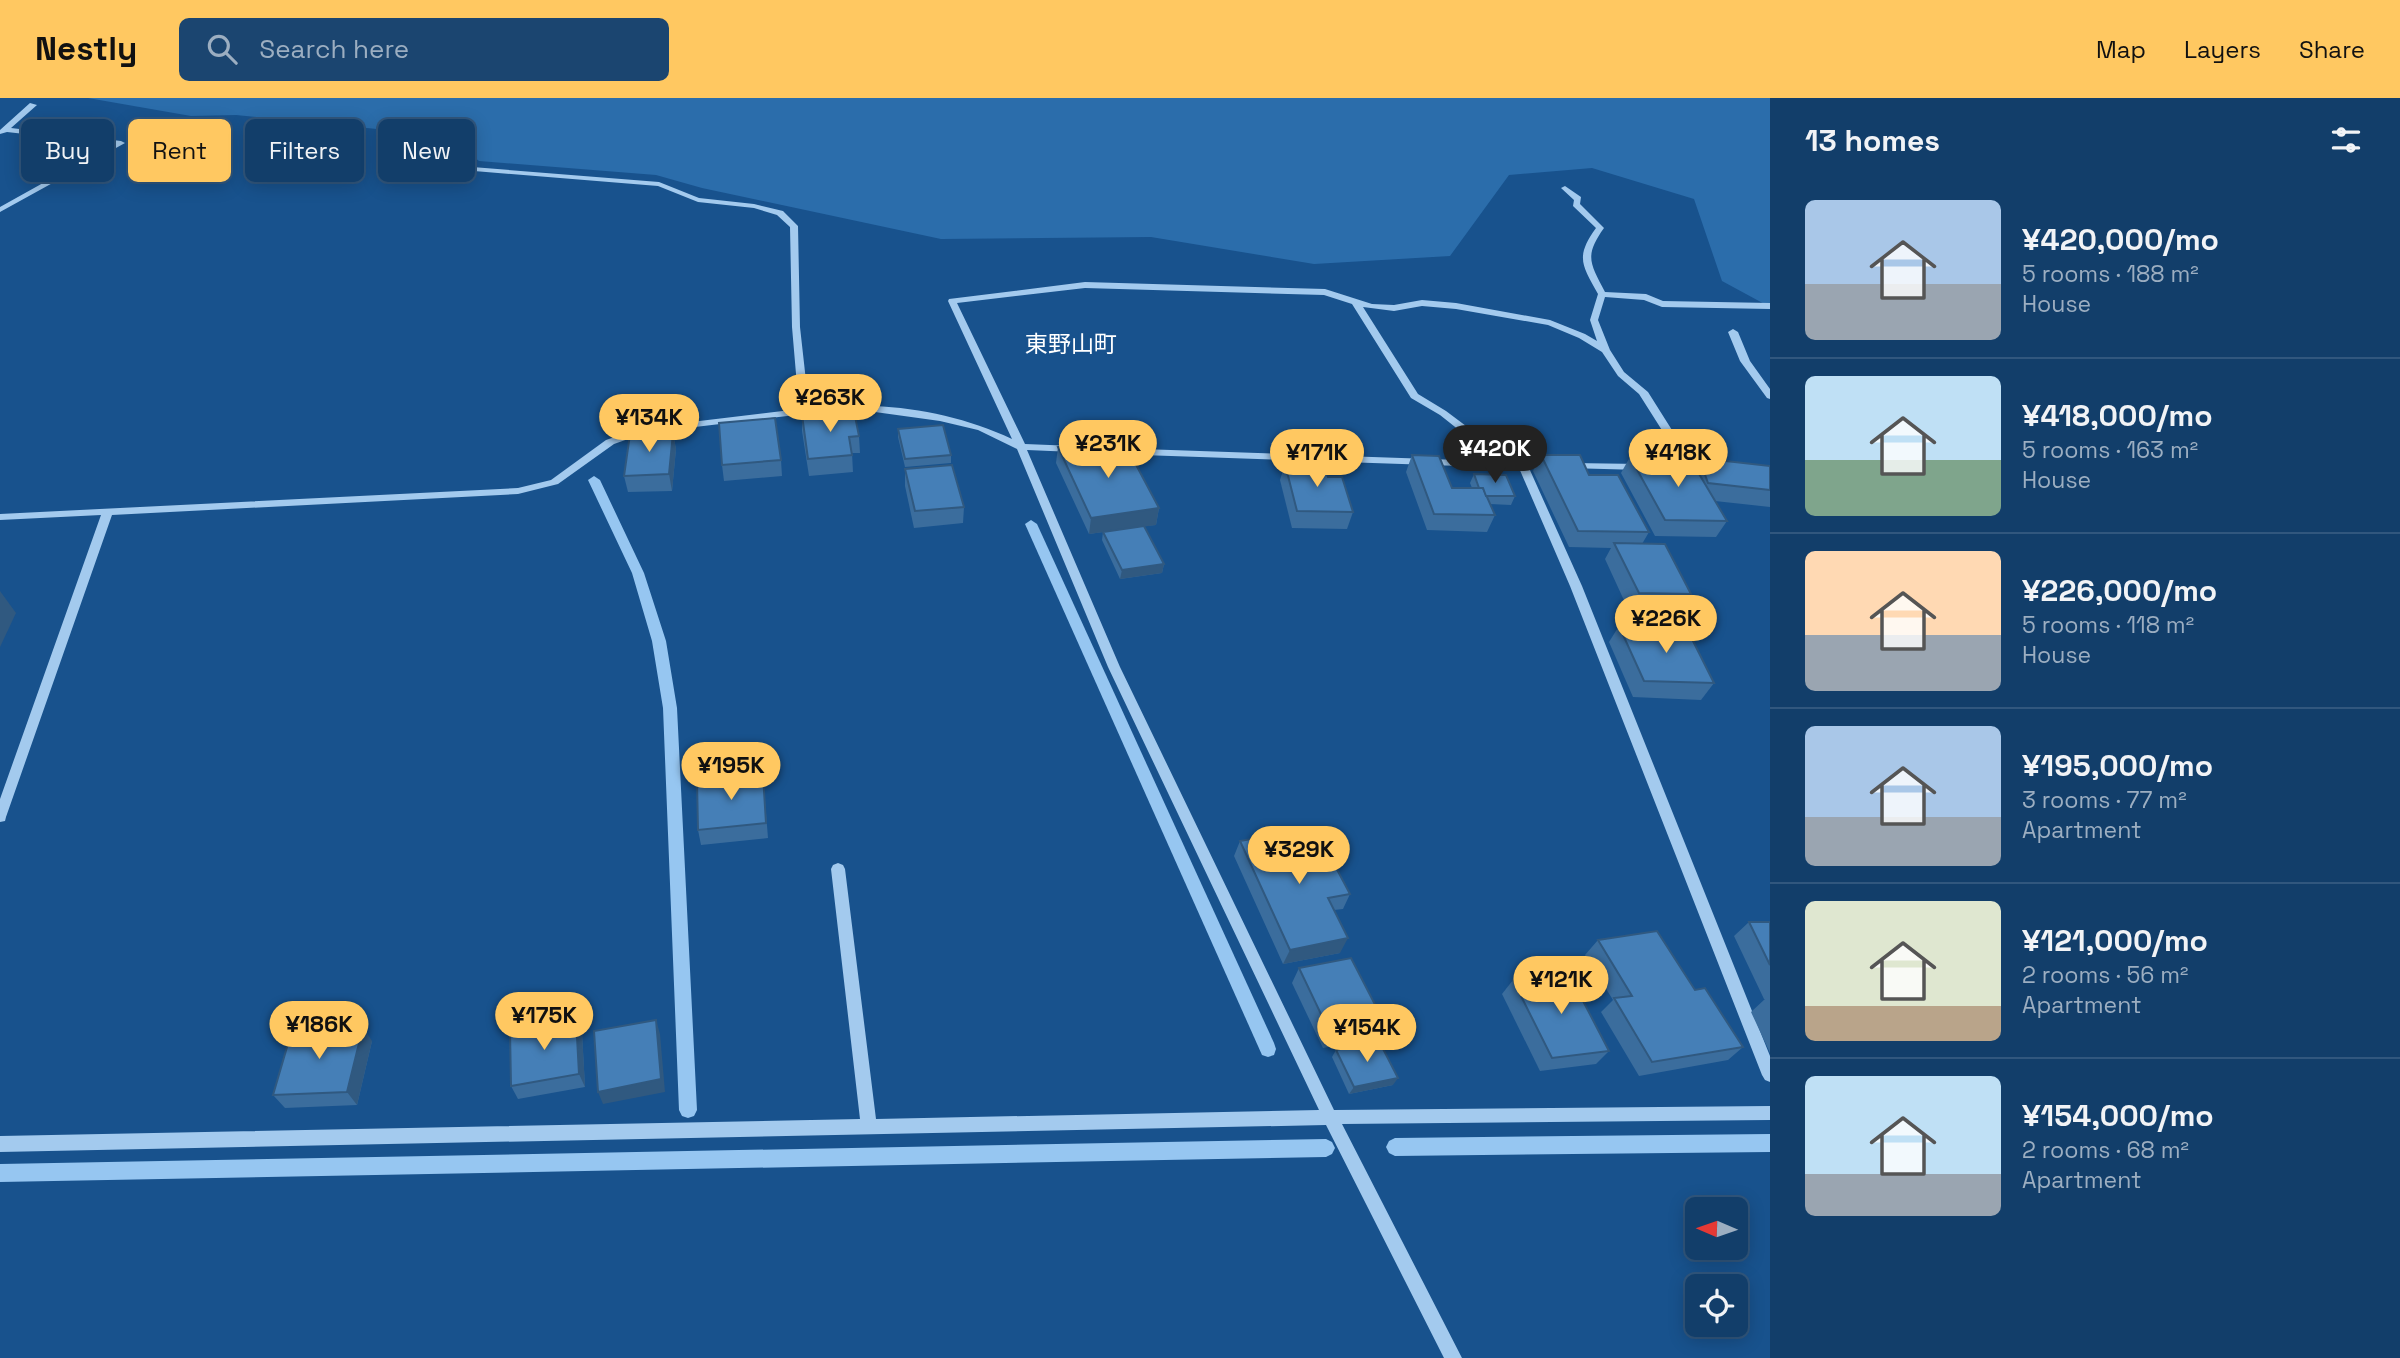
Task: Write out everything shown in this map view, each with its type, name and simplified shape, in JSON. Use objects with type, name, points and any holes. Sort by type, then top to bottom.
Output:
[{"type":"street","points":[[3,132],[33,105]]},
{"type":"street","points":[[0,210],[121,143],[3,132]]},
{"type":"street","points":[[475,169],[659,184],[698,201],[754,206],[780,213],[794,226],[796,327],[804,411]]},
{"type":"street","points":[[1565,188],[1578,199],[1576,204],[1600,228],[1586,246],[1586,262],[1602,294],[1594,320],[1605,350],[1621,374],[1643,392],[1677,446],[1678,469],[1696,471]]},
{"type":"street","points":[[1453,1358],[1330,1117],[1114,667],[1021,447],[952,301],[1085,285],[1325,292],[1371,307],[1394,308],[1422,303],[1456,306],[1550,323],[1582,336],[1605,350]]},
{"type":"street","points":[[1602,294],[1646,297],[1662,304],[1770,306]]},
{"type":"street","points":[[1353,300],[1413,396],[1443,413],[1478,440],[1497,465]]},
{"type":"street","points":[[1734,332],[1745,361],[1770,396]]},
{"type":"street","points":[[0,517],[518,491],[554,482],[610,442],[644,430],[804,411],[875,409],[940,418],[981,428],[1021,447],[1089,450]]},
{"type":"street","points":[[1102,451],[1523,466],[1649,467]]},
{"type":"street","points":[[1523,466],[1576,586],[1770,1075]]},
{"type":"street","points":[[0,817],[108,511]]},
{"type":"street","points":[[838,869],[869,1127]]},
{"type":"street","points":[[0,1144],[1330,1117],[1770,1113]]},
{"type":"shaded area","points":[[88,98],[1770,98],[1770,307],[1722,281],[1694,199],[1592,168],[1509,175],[1450,256],[1314,264],[1151,237],[941,239],[702,188],[656,175],[479,161],[475,158],[475,119],[378,119],[378,129],[364,128],[364,119],[191,116]]},
{"type":"building","points":[[854,411],[859,436],[849,437],[852,455],[808,459],[802,415]]},
{"type":"building","points":[[775,418],[781,460],[722,465],[719,423]]},
{"type":"building","points":[[943,425],[951,455],[905,459],[898,429]]},
{"type":"building","points":[[673,433],[669,474],[624,476],[630,434]]},
{"type":"building","points":[[1092,442],[1095,448],[1125,444],[1159,508],[1091,518],[1058,447]]},
{"type":"building","points":[[1412,455],[1439,456],[1452,488],[1483,488],[1495,515],[1434,514]]},
{"type":"building","points":[[1541,455],[1580,455],[1589,475],[1618,475],[1649,532],[1578,531]]},
{"type":"building","points":[[1630,457],[1689,457],[1727,521],[1665,520]]},
{"type":"building","points":[[1699,458],[1770,466],[1770,490],[1708,483]]},
{"type":"building","points":[[1285,464],[1324,465],[1328,477],[1342,477],[1353,512],[1297,511]]},
{"type":"building","points":[[952,465],[964,507],[915,511],[905,469]]},
{"type":"building","points":[[1474,474],[1506,475],[1515,496],[1486,496],[1483,488],[1479,488]]},
{"type":"building","points":[[1144,526],[1164,564],[1122,570],[1103,532]]},
{"type":"building","points":[[1614,543],[1665,544],[1691,594],[1639,593]]},
{"type":"building","points":[[1619,626],[1687,629],[1714,683],[1644,681]]},
{"type":"building","points":[[763,775],[766,823],[698,830],[697,781]]},
{"type":"building","points":[[1315,828],[1350,894],[1328,898],[1348,938],[1290,950],[1240,841]]},
{"type":"building","points":[[1749,922],[1770,922],[1770,965]]},
{"type":"building","points":[[1657,931],[1695,990],[1705,988],[1743,1047],[1652,1062],[1614,998],[1632,996],[1598,940]]},
{"type":"building","points":[[1351,958],[1385,1024],[1331,1035],[1299,968]]},
{"type":"building","points":[[1569,974],[1609,1051],[1552,1058],[1513,980]]},
{"type":"building","points":[[576,1018],[579,1074],[511,1086],[510,1030]]},
{"type":"building","points":[[656,1020],[661,1079],[598,1092],[594,1031]]},
{"type":"building","points":[[363,1027],[347,1092],[273,1095],[292,1030]]},
{"type":"building","points":[[1379,1041],[1398,1078],[1354,1087],[1336,1050]]},
{"type":"waterway","points":[[594,480],[638,573],[659,641],[670,708],[688,1110]]},
{"type":"waterway","points":[[1031,524],[1268,1049]]},
{"type":"waterway","points":[[1395,1147],[1770,1143]]},
{"type":"waterway","points":[[0,1173],[1326,1148]]},
{"type":"district","name":"東野山町","points":[[1071,344]]}]
